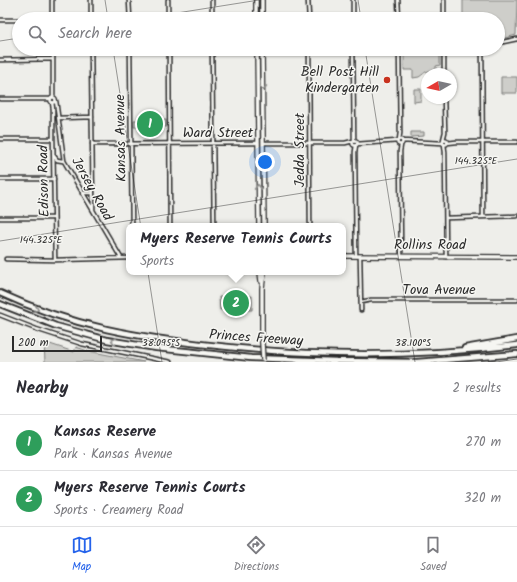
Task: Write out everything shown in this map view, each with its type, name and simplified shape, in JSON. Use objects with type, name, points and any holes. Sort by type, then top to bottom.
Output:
[{"type":"highway","name":"Princes Freeway","points":[[0,293],[39,310],[72,321],[121,333],[160,340],[277,352],[359,354],[444,352],[517,345]]},
{"type":"highway","name":"Princes Freeway","points":[[0,304],[56,326],[107,340],[156,348],[251,358],[336,362],[417,362],[517,354]]},
{"type":"highway","points":[[444,352],[517,339]]},
{"type":"highway","points":[[417,362],[424,362]]},
{"type":"street","points":[[52,0],[52,12]]},
{"type":"street","points":[[91,0],[91,12]]},
{"type":"street","points":[[129,0],[130,12]]},
{"type":"street","points":[[168,0],[168,12]]},
{"type":"street","points":[[212,0],[212,12]]},
{"type":"street","points":[[256,0],[256,12]]},
{"type":"street","points":[[262,0],[262,12]]},
{"type":"street","points":[[308,0],[309,12]]},
{"type":"street","points":[[353,0],[353,12]]},
{"type":"street","points":[[398,0],[399,12]]},
{"type":"street","points":[[444,0],[444,12]]},
{"type":"street","points":[[0,20],[12,20]]},
{"type":"street","points":[[505,42],[517,39]]},
{"type":"street","name":"Edison Road","points":[[53,56],[52,100],[54,128],[52,139],[54,155],[55,260]]},
{"type":"street","points":[[91,56],[93,211]]},
{"type":"street","name":"Kansas Avenue","points":[[130,56],[132,223]]},
{"type":"street","points":[[169,56],[170,223]]},
{"type":"street","points":[[212,56],[214,223]]},
{"type":"street","points":[[257,56],[259,223]]},
{"type":"street","points":[[262,56],[264,223]]},
{"type":"street","name":"Jedda Street","points":[[309,56],[310,223]]},
{"type":"street","points":[[353,56],[354,133],[361,310]]},
{"type":"street","points":[[399,56],[401,256]]},
{"type":"street","points":[[444,56],[444,68]]},
{"type":"street","points":[[482,56],[483,217]]},
{"type":"street","points":[[0,60],[53,60]]},
{"type":"street","name":"Jersey Road","points":[[52,100],[56,98],[64,155],[61,160],[121,258]]},
{"type":"street","points":[[0,99],[52,100]]},
{"type":"street","points":[[444,104],[446,256]]},
{"type":"street","points":[[59,118],[92,117]]},
{"type":"street","points":[[0,139],[52,139]]},
{"type":"street","name":"Ward Street","points":[[92,144],[517,142]]},
{"type":"street","points":[[54,155],[61,160],[54,165]]},
{"type":"street","points":[[0,179],[54,178]]},
{"type":"street","points":[[82,193],[93,193]]},
{"type":"street","points":[[446,218],[517,216]]},
{"type":"street","points":[[0,218],[54,218]]},
{"type":"street","name":"Rollins Road","points":[[346,256],[517,256]]},
{"type":"street","points":[[6,259],[55,260],[126,258]]},
{"type":"street","points":[[260,275],[262,288]]},
{"type":"street","points":[[263,361],[262,288],[264,275]]},
{"type":"street","name":"Tova Avenue","points":[[361,302],[372,300],[517,300]]},
{"type":"street","points":[[0,315],[82,344],[170,362]]},
{"type":"shaded area","points":[[463,0],[517,0],[516,35],[505,38],[505,12],[463,12]]},
{"type":"shaded area","points":[[404,56],[440,56],[440,65],[436,66],[436,68],[421,68],[421,75],[419,77],[413,78],[413,70],[404,70]]},
{"type":"shaded area","points":[[501,77],[517,77],[517,93],[501,93]]},
{"type":"shaded area","points":[[414,89],[421,89],[421,101],[414,102]]},
{"type":"shaded area","points":[[134,120],[166,120],[166,127],[134,127]]},
{"type":"shaded area","points":[[411,132],[424,132],[424,136],[411,137]]},
{"type":"shaded area","points":[[252,296],[252,310],[220,310],[219,297]]},
{"type":"shaded area","points":[[44,342],[74,352],[76,347],[88,351],[144,362],[45,362]]},
{"type":"place","name":"Bell Post Hill Kindergarten","points":[[387,80]]},
{"type":"place","name":"Kansas Reserve","points":[[150,124]]},
{"type":"place","name":"Myers Reserve Tennis Courts","points":[[236,303]]}]
